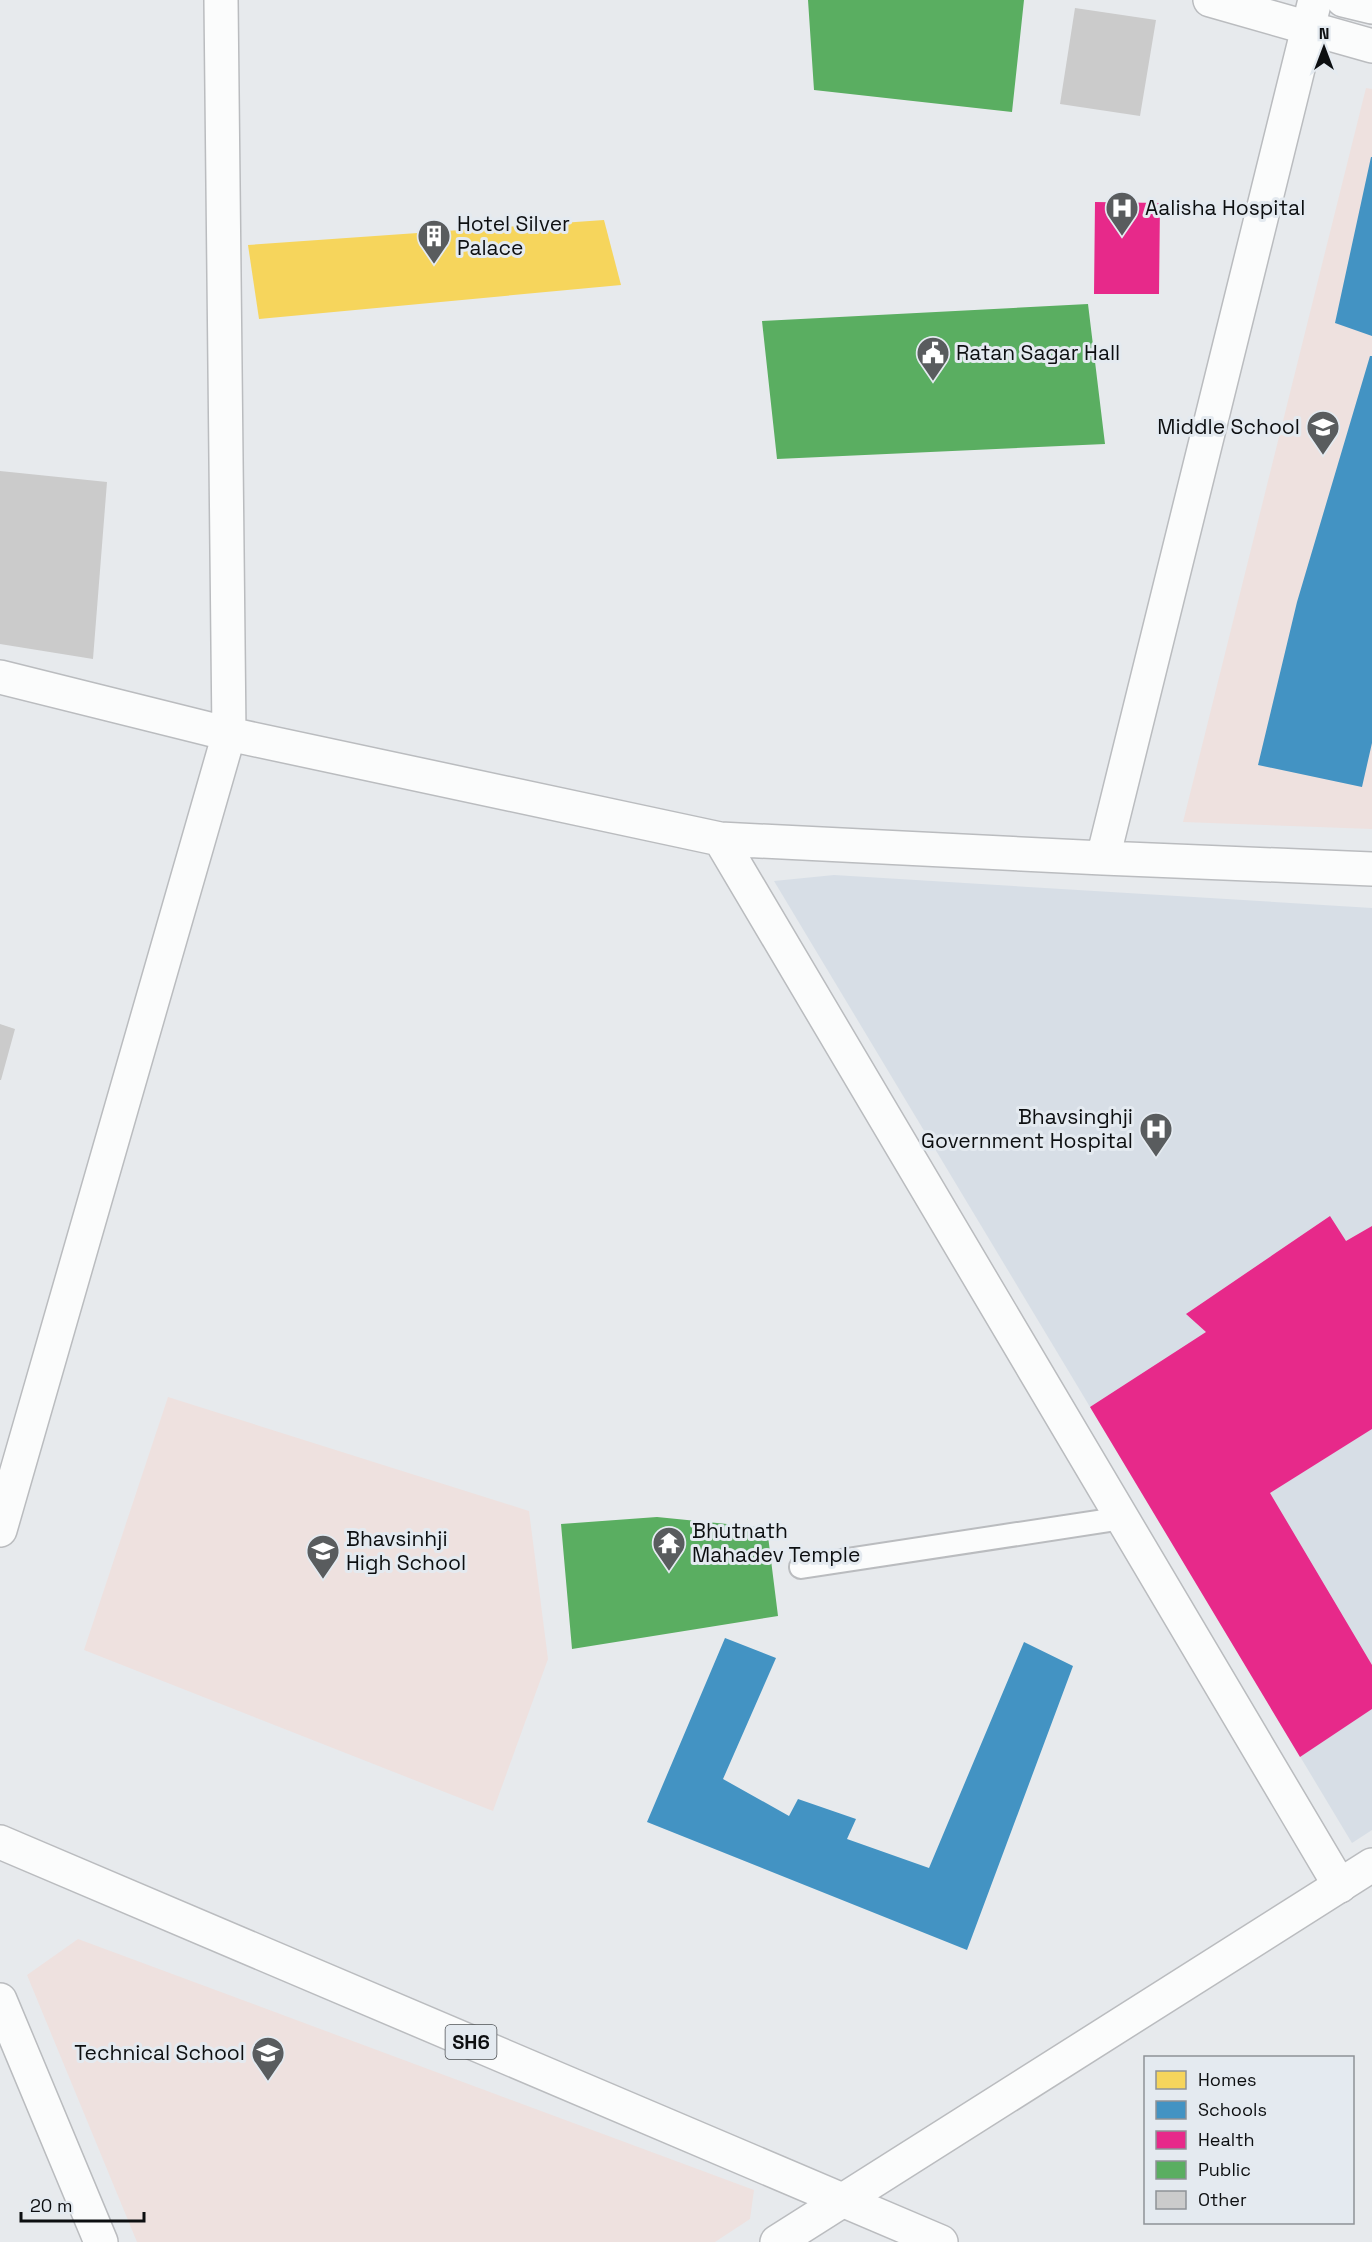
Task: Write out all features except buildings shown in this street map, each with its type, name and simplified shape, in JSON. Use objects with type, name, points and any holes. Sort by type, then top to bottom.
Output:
[{"type":"street","points":[[0,1530],[229,734],[221,0]]},
{"type":"street","points":[[1210,0],[1312,14],[1372,46]]},
{"type":"street","points":[[1343,0],[1372,7]]},
{"type":"street","points":[[1103,858],[1312,14]]},
{"type":"street","points":[[0,677],[229,734],[720,839],[1372,869]]},
{"type":"street","points":[[720,839],[1340,1886]]},
{"type":"street","name":"SH6","points":[[0,1842],[941,2242]]},
{"type":"street","points":[[777,2242],[1372,1865]]},
{"type":"street","points":[[0,2000],[101,2242]]},
{"type":"lane","points":[[801,1567],[1123,1518]]},
{"type":"shaded area","name":"Middle School","points":[[1366,88],[1372,89],[1372,829],[1183,822]]},
{"type":"shaded area","name":"Bhavsinghji Government Hospital","points":[[834,875],[1372,908],[1372,1830],[1352,1843],[774,881]]},
{"type":"shaded area","name":"Bhavsinhji High School","points":[[168,1397],[529,1511],[548,1659],[493,1811],[84,1650]]},
{"type":"shaded area","name":"Technical School","points":[[78,1939],[754,2190],[750,2219],[715,2242],[137,2242],[27,1975]]},
{"type":"place","name":"Aalisha Hospital","points":[[1122,237]]},
{"type":"place","name":"Hotel Silver Palace","points":[[434,265]]},
{"type":"place","name":"Ratan Sagar Hall","points":[[933,382]]},
{"type":"place","name":"Middle School","points":[[1323,456]]},
{"type":"place","name":"Bhavsinghji Government Hospital","points":[[1156,1158]]},
{"type":"place","name":"Bhutnath Mahadev Temple","points":[[669,1572]]},
{"type":"place","name":"Bhavsinhji High School","points":[[323,1580]]},
{"type":"place","name":"Technical School","points":[[268,2082]]}]
